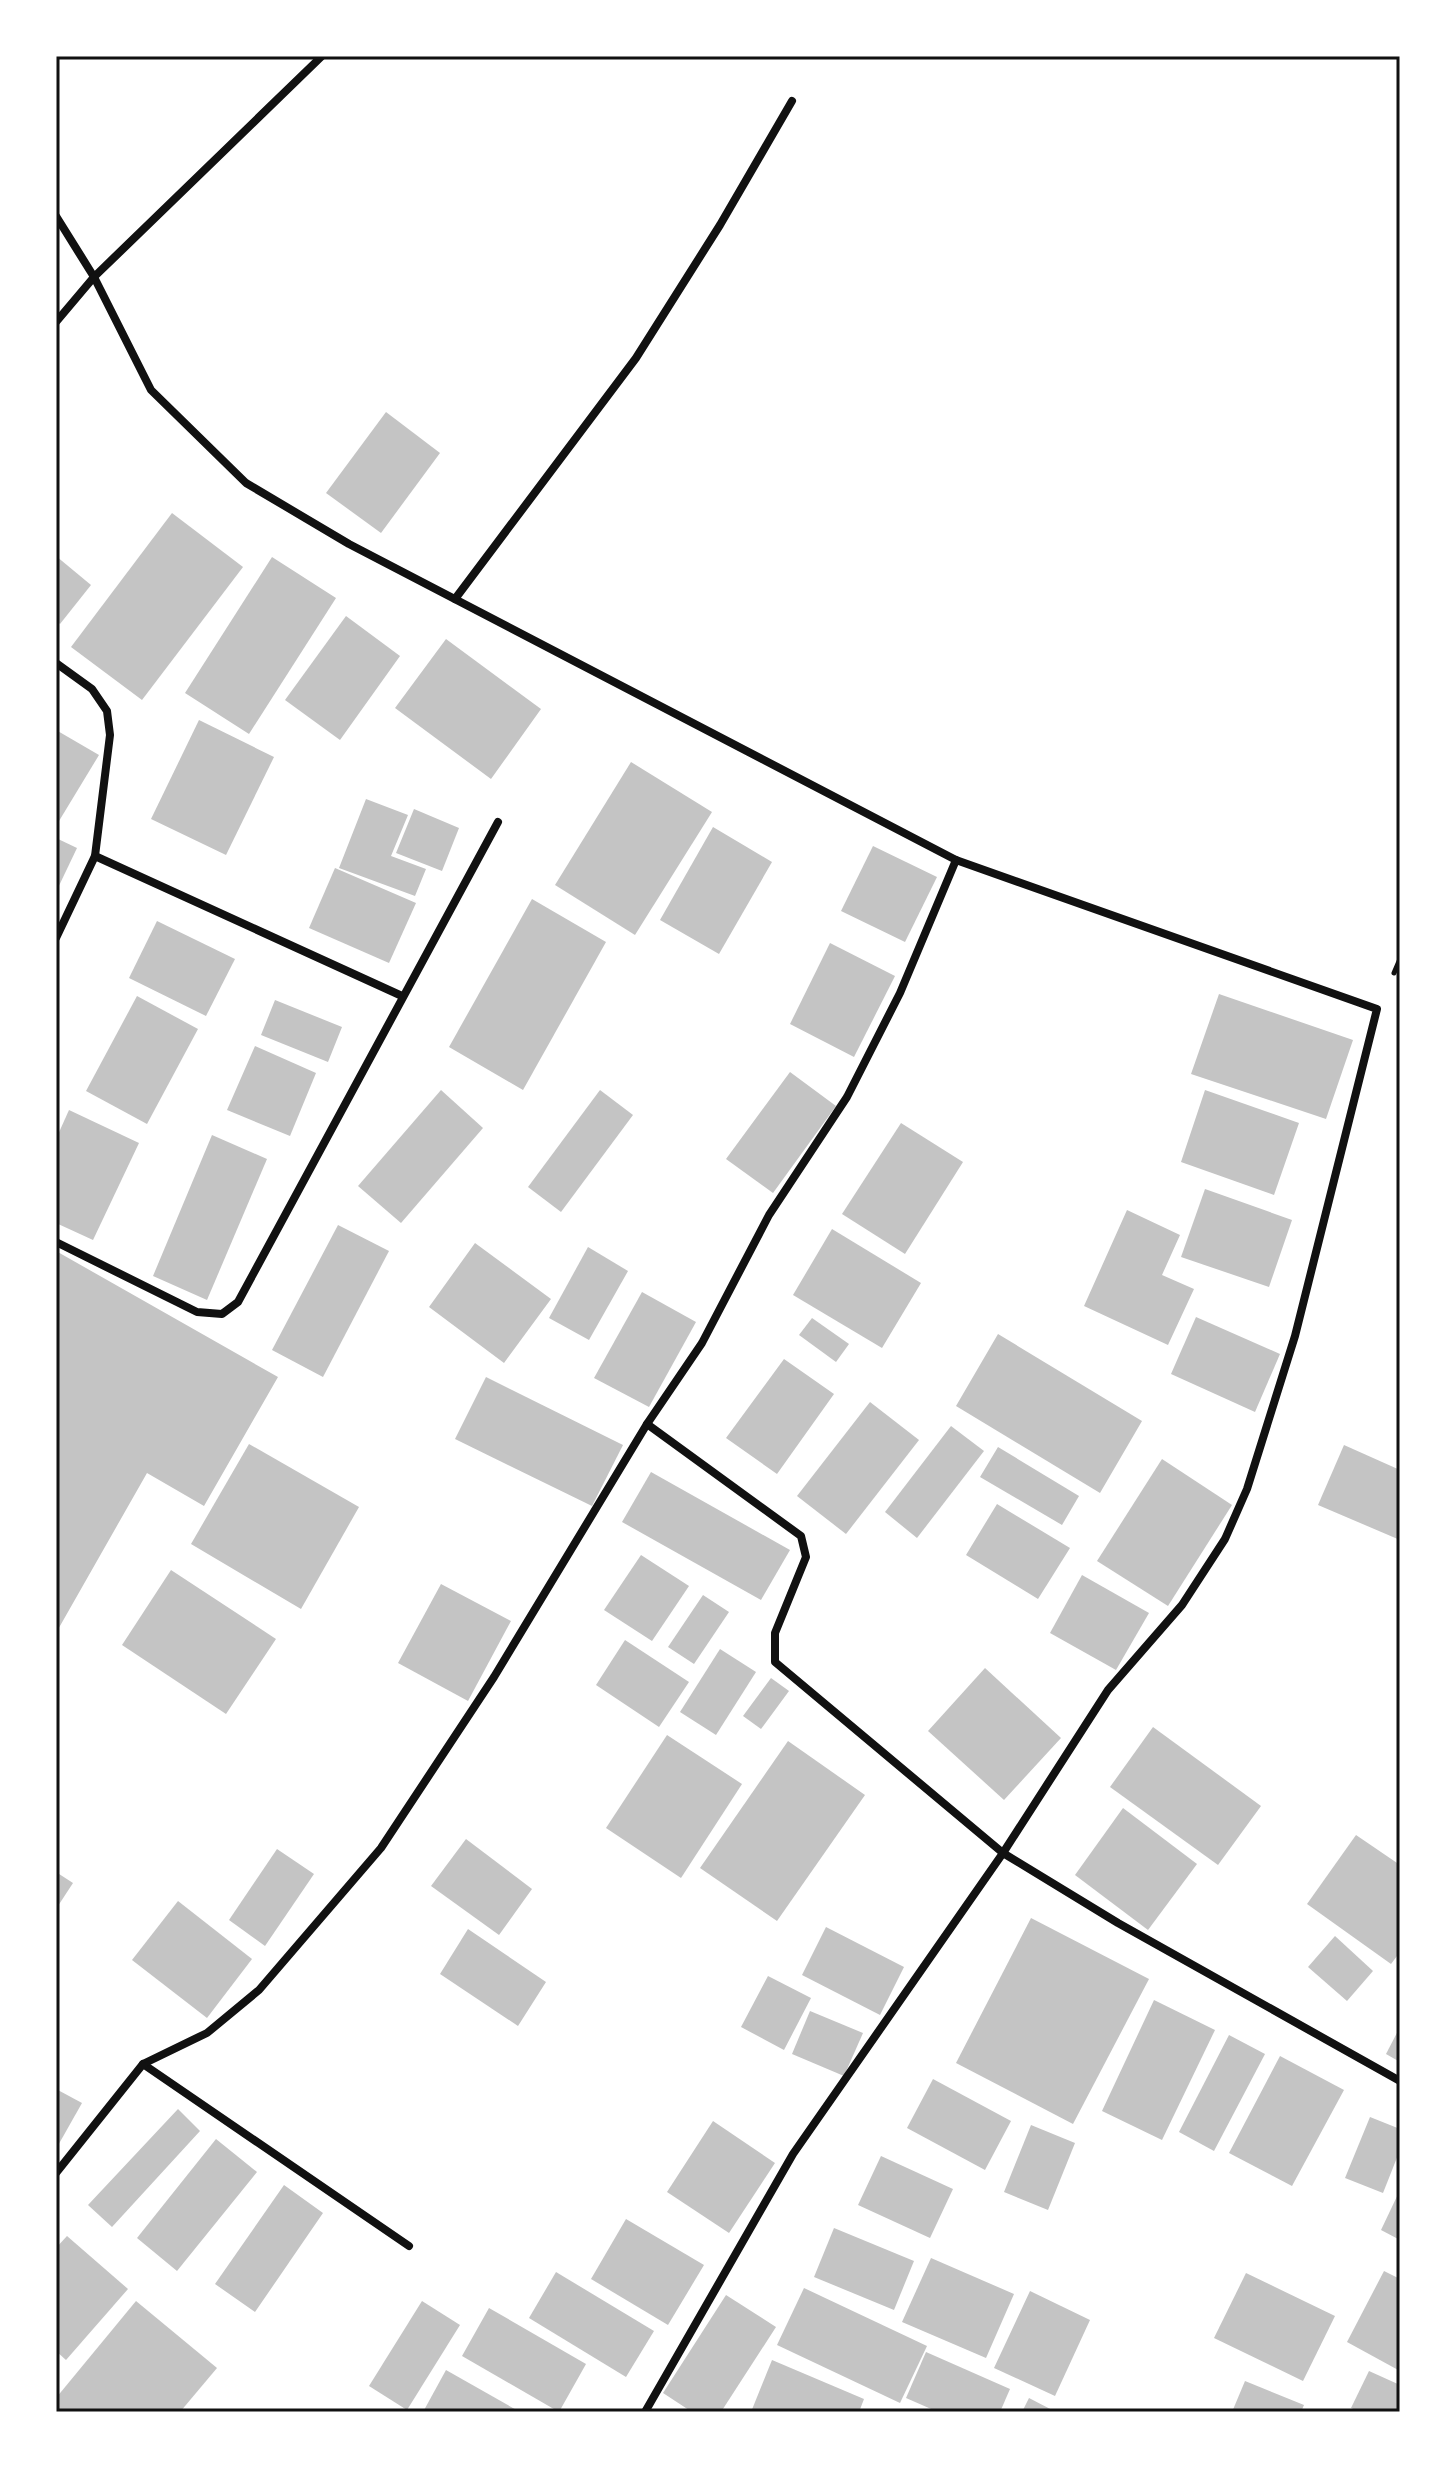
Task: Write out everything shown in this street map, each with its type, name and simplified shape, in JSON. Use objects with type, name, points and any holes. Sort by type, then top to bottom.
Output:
[{"type":"street","points":[[56,322],[94,277],[322,56]]},
{"type":"street","points":[[455,599],[636,358],[720,225],[792,101]]},
{"type":"street","points":[[56,216],[94,277],[151,390],[246,483],[349,544],[956,860],[1377,1009],[1295,1336],[1247,1489],[1225,1539],[1182,1605],[1108,1690],[1003,1853],[793,2154],[645,2412]]},
{"type":"street","points":[[56,663],[92,689],[107,711],[110,735],[95,856],[56,938]]},
{"type":"street","points":[[56,1242],[197,1312],[222,1314],[238,1302],[498,822]]},
{"type":"street","points":[[95,856],[402,996]]},
{"type":"street","points":[[56,2173],[143,2064],[207,2033],[259,1990],[381,1848],[494,1677],[647,1424],[702,1343],[769,1215],[847,1097],[900,993],[956,860]]},
{"type":"street","points":[[647,1424],[801,1536],[806,1557],[775,1633],[775,1662],[1003,1853],[1118,1923],[1400,2081]]},
{"type":"street","points":[[143,2064],[409,2246]]},
{"type":"building","points":[[386,412],[440,453],[381,533],[326,493]]},
{"type":"building","points":[[172,513],[243,567],[142,700],[71,647]]},
{"type":"building","points":[[56,556],[91,585],[60,624],[56,620]]},
{"type":"building","points":[[272,557],[336,598],[249,734],[185,693]]},
{"type":"building","points":[[346,616],[400,656],[340,740],[285,700]]},
{"type":"building","points":[[446,639],[541,709],[491,779],[395,708]]},
{"type":"building","points":[[199,720],[274,757],[226,855],[151,819]]},
{"type":"building","points":[[56,730],[99,755],[56,826]]},
{"type":"building","points":[[631,762],[712,812],[635,935],[555,885]]},
{"type":"building","points":[[366,799],[408,815],[391,856],[426,869],[415,896],[339,868]]},
{"type":"building","points":[[414,809],[459,828],[442,871],[396,853]]},
{"type":"building","points":[[713,827],[772,862],[719,954],[660,920]]},
{"type":"building","points":[[56,838],[77,848],[56,892]]},
{"type":"building","points":[[873,846],[937,877],[905,942],[841,911]]},
{"type":"building","points":[[335,868],[416,903],[389,963],[309,928]]},
{"type":"building","points":[[532,899],[606,942],[523,1090],[449,1047]]},
{"type":"building","points":[[157,921],[235,959],[206,1016],[129,978]]},
{"type":"building","points":[[830,943],[895,976],[854,1057],[790,1024]]},
{"type":"building","points":[[1219,994],[1353,1040],[1326,1119],[1191,1074]]},
{"type":"building","points":[[137,996],[198,1029],[147,1124],[86,1091]]},
{"type":"building","points":[[275,1000],[342,1027],[328,1062],[261,1035]]},
{"type":"building","points":[[255,1046],[316,1073],[290,1136],[227,1110]]},
{"type":"building","points":[[790,1072],[836,1106],[773,1193],[726,1159]]},
{"type":"building","points":[[441,1090],[483,1128],[401,1223],[358,1186]]},
{"type":"building","points":[[600,1090],[633,1115],[561,1212],[528,1187]]},
{"type":"building","points":[[1205,1090],[1299,1123],[1274,1195],[1181,1162]]},
{"type":"building","points":[[69,1110],[139,1143],[93,1240],[56,1223],[56,1139]]},
{"type":"building","points":[[901,1123],[963,1162],[905,1254],[842,1214]]},
{"type":"building","points":[[212,1135],[267,1159],[207,1300],[153,1276]]},
{"type":"building","points":[[1205,1189],[1292,1220],[1269,1287],[1181,1257]]},
{"type":"building","points":[[1127,1210],[1180,1235],[1162,1275],[1194,1289],[1168,1345],[1084,1306]]},
{"type":"building","points":[[338,1225],[389,1251],[323,1377],[272,1350]]},
{"type":"building","points":[[832,1229],[921,1283],[882,1348],[793,1295]]},
{"type":"building","points":[[475,1243],[551,1299],[504,1363],[429,1307]]},
{"type":"building","points":[[588,1247],[628,1271],[589,1340],[549,1318]]},
{"type":"building","points":[[56,1251],[278,1377],[204,1506],[147,1473],[56,1633]]},
{"type":"building","points":[[642,1292],[696,1322],[649,1407],[594,1378]]},
{"type":"building","points":[[1196,1317],[1280,1354],[1255,1412],[1171,1374]]},
{"type":"building","points":[[812,1318],[849,1344],[836,1362],[799,1335]]},
{"type":"building","points":[[998,1334],[1142,1421],[1100,1493],[956,1406]]},
{"type":"building","points":[[784,1359],[834,1394],[777,1474],[726,1438]]},
{"type":"building","points":[[486,1377],[623,1445],[592,1506],[455,1439]]},
{"type":"building","points":[[870,1402],[919,1440],[846,1534],[797,1496]]},
{"type":"building","points":[[951,1426],[984,1451],[917,1538],[885,1512]]},
{"type":"building","points":[[249,1444],[359,1507],[301,1609],[191,1544]]},
{"type":"building","points":[[1344,1445],[1400,1470],[1400,1540],[1318,1505]]},
{"type":"building","points":[[998,1447],[1079,1496],[1062,1525],[980,1477]]},
{"type":"building","points":[[1162,1459],[1232,1505],[1168,1606],[1097,1561]]},
{"type":"building","points":[[651,1472],[790,1550],[761,1600],[622,1522]]},
{"type":"building","points":[[997,1504],[1070,1548],[1038,1599],[966,1555]]},
{"type":"building","points":[[641,1555],[689,1586],[652,1641],[604,1610]]},
{"type":"building","points":[[171,1570],[276,1639],[226,1714],[122,1645]]},
{"type":"building","points":[[1082,1575],[1149,1613],[1116,1670],[1050,1633]]},
{"type":"building","points":[[441,1584],[511,1621],[468,1701],[398,1663]]},
{"type":"building","points":[[703,1595],[729,1612],[694,1664],[668,1647]]},
{"type":"building","points":[[625,1640],[689,1682],[659,1727],[596,1685]]},
{"type":"building","points":[[720,1649],[756,1672],[716,1735],[680,1712]]},
{"type":"building","points":[[985,1668],[1061,1738],[1004,1800],[928,1731]]},
{"type":"building","points":[[771,1678],[789,1691],[761,1729],[743,1716]]},
{"type":"building","points":[[1153,1727],[1261,1806],[1218,1865],[1110,1787]]},
{"type":"building","points":[[667,1735],[742,1784],[681,1878],[606,1828]]},
{"type":"building","points":[[788,1741],[865,1795],[777,1921],[700,1868]]},
{"type":"building","points":[[1123,1808],[1197,1864],[1148,1930],[1075,1875]]},
{"type":"building","points":[[1356,1835],[1400,1865],[1400,1952],[1391,1964],[1307,1904]]},
{"type":"building","points":[[466,1839],[532,1889],[499,1935],[431,1886]]},
{"type":"building","points":[[277,1849],[314,1874],[265,1946],[229,1920]]},
{"type":"building","points":[[56,1872],[73,1883],[56,1909]]},
{"type":"building","points":[[178,1901],[252,1959],[207,2018],[132,1960]]},
{"type":"building","points":[[1031,1918],[1149,1979],[1073,2124],[956,2063]]},
{"type":"building","points":[[826,1927],[904,1967],[880,2015],[802,1975]]},
{"type":"building","points":[[468,1929],[546,1982],[518,2026],[440,1974]]},
{"type":"building","points":[[1335,1936],[1373,1971],[1347,2001],[1308,1967]]},
{"type":"building","points":[[768,1976],[811,1998],[784,2050],[741,2027]]},
{"type":"building","points":[[1154,2000],[1215,2030],[1162,2140],[1102,2111]]},
{"type":"building","points":[[810,2011],[863,2033],[844,2076],[792,2054]]},
{"type":"building","points":[[1400,2027],[1400,2062],[1386,2054]]},
{"type":"building","points":[[1229,2035],[1265,2054],[1214,2151],[1179,2132]]},
{"type":"building","points":[[1280,2056],[1344,2090],[1292,2186],[1229,2153]]},
{"type":"building","points":[[933,2079],[1011,2121],[985,2170],[907,2128]]},
{"type":"building","points":[[56,2089],[82,2103],[56,2149]]},
{"type":"building","points":[[178,2109],[200,2131],[112,2227],[88,2205]]},
{"type":"building","points":[[1370,2117],[1400,2129],[1400,2150],[1383,2193],[1345,2178]]},
{"type":"building","points":[[713,2121],[775,2163],[729,2233],[667,2192]]},
{"type":"building","points":[[1031,2125],[1075,2143],[1048,2210],[1004,2192]]},
{"type":"building","points":[[216,2139],[257,2172],[177,2271],[137,2238]]},
{"type":"building","points":[[881,2156],[953,2189],[930,2238],[858,2205]]},
{"type":"building","points":[[284,2185],[323,2213],[255,2312],[215,2284]]},
{"type":"building","points":[[1400,2190],[1400,2240],[1381,2230]]},
{"type":"building","points":[[626,2219],[704,2265],[668,2325],[591,2279]]},
{"type":"building","points":[[834,2228],[914,2261],[894,2310],[814,2277]]},
{"type":"building","points":[[67,2236],[128,2289],[66,2360],[56,2351],[56,2248]]},
{"type":"building","points":[[931,2258],[1014,2294],[986,2358],[902,2322]]},
{"type":"building","points":[[1384,2271],[1400,2279],[1400,2371],[1347,2342]]},
{"type":"building","points":[[556,2272],[654,2331],[626,2377],[529,2318]]},
{"type":"building","points":[[1246,2273],[1335,2316],[1303,2381],[1214,2338]]},
{"type":"building","points":[[804,2288],[927,2346],[900,2403],[777,2345]]},
{"type":"building","points":[[1030,2291],[1090,2320],[1055,2396],[994,2368]]},
{"type":"building","points":[[726,2295],[776,2327],[721,2412],[692,2412],[663,2393]]},
{"type":"building","points":[[136,2301],[217,2368],[180,2412],[56,2412],[56,2398]]},
{"type":"building","points":[[422,2301],[460,2325],[407,2410],[369,2386]]},
{"type":"building","points":[[489,2308],[586,2364],[559,2412],[462,2356]]},
{"type":"building","points":[[926,2352],[1010,2389],[1000,2412],[938,2412],[906,2398]]},
{"type":"building","points":[[772,2360],[864,2399],[859,2412],[751,2412]]},
{"type":"building","points":[[446,2370],[520,2412],[423,2412]]},
{"type":"building","points":[[1369,2371],[1400,2385],[1400,2412],[1360,2412],[1351,2408]]},
{"type":"building","points":[[1245,2381],[1304,2405],[1301,2412],[1232,2412]]},
{"type":"building","points":[[1029,2398],[1056,2412],[1022,2412]]}]
